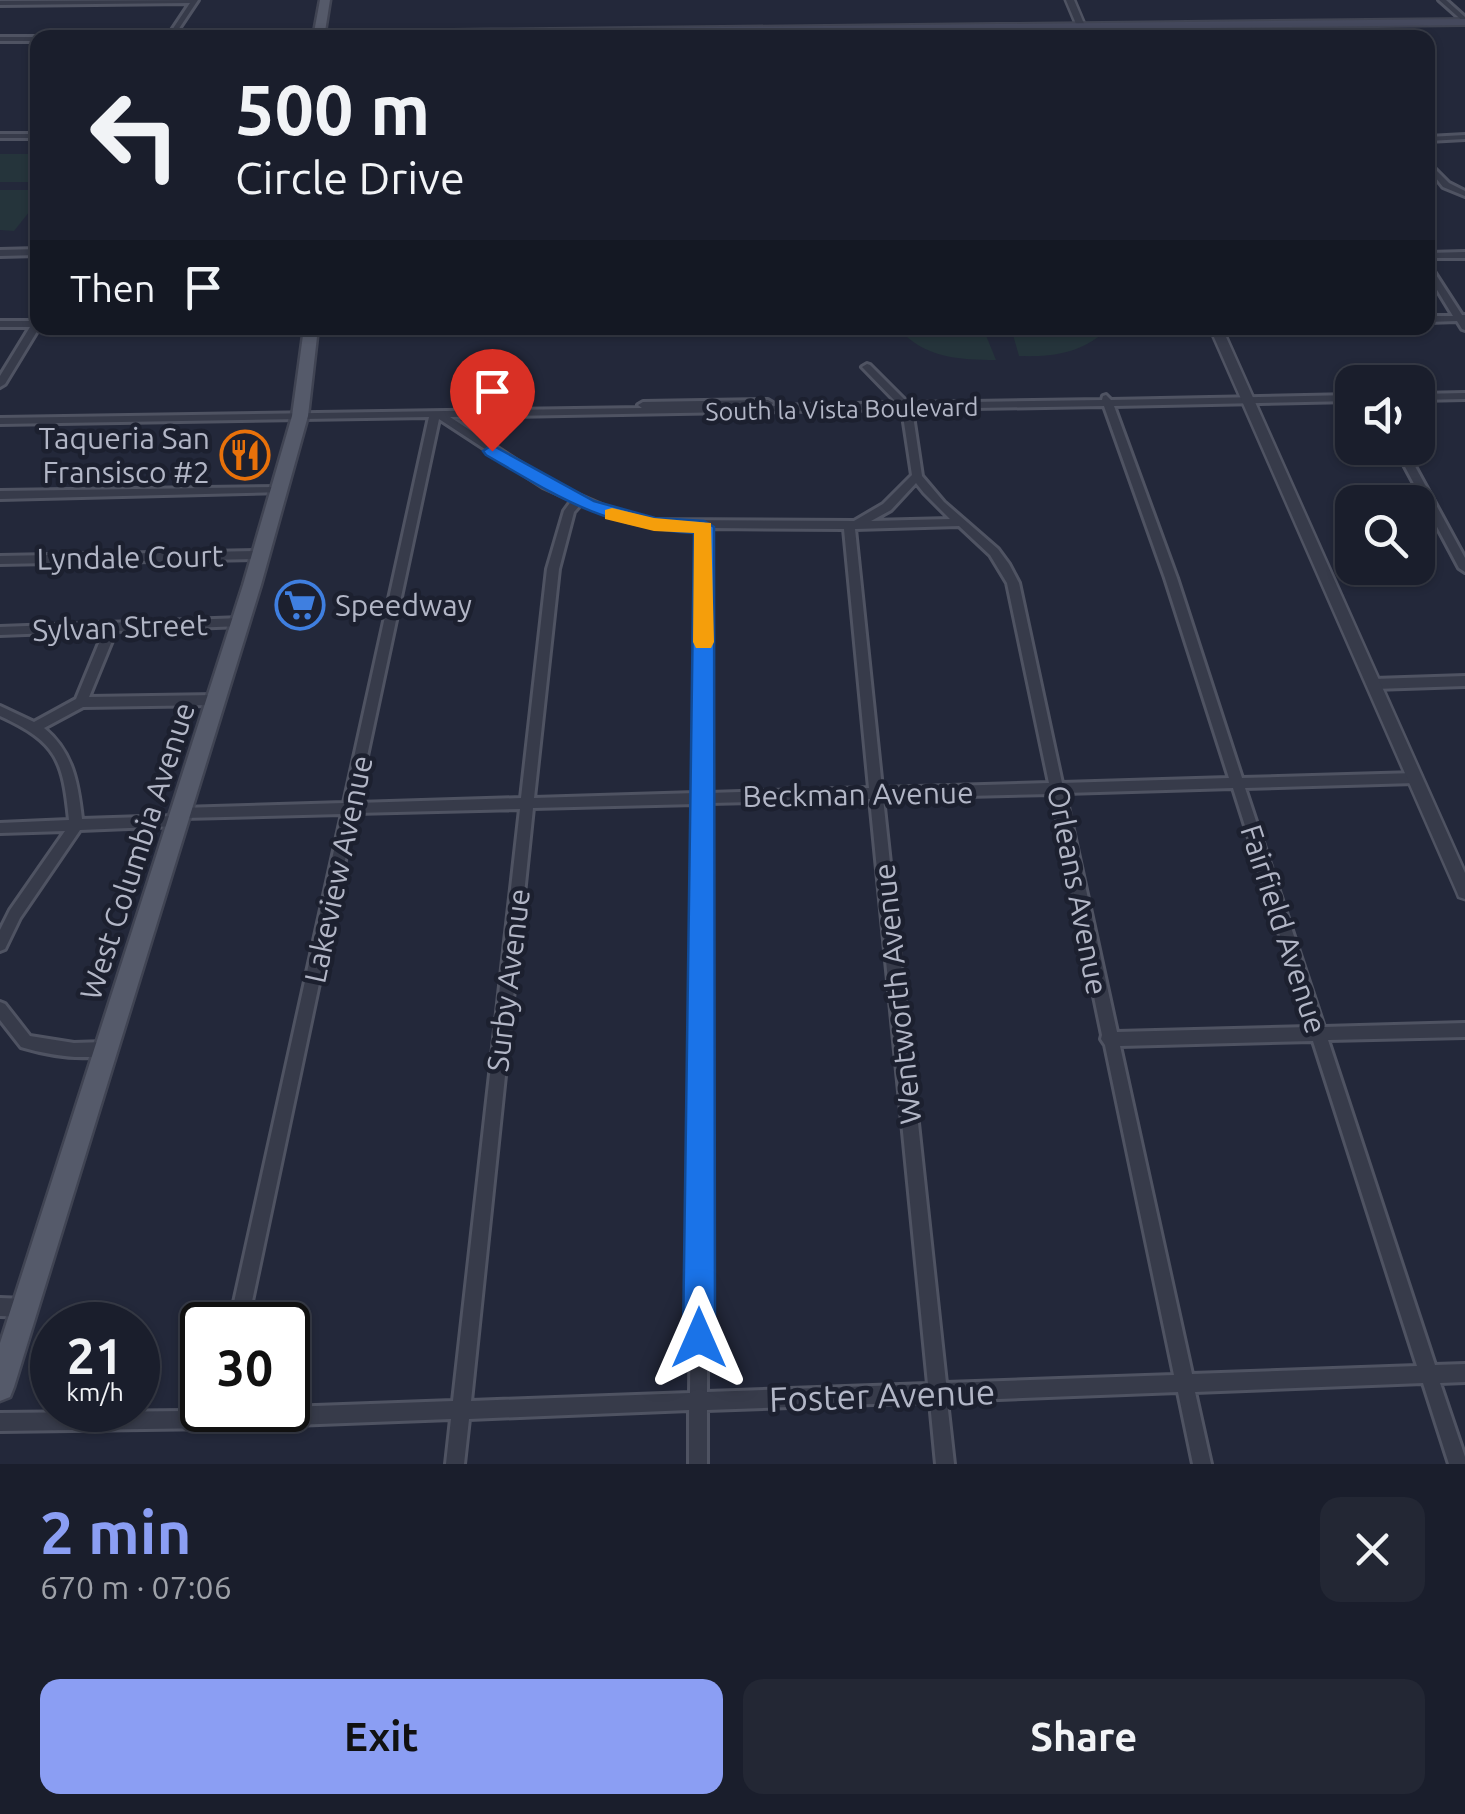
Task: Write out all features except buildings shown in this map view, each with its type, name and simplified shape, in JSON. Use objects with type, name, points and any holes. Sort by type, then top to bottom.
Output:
[{"type":"main road","points":[[319,30],[325,0]]},
{"type":"main road","points":[[1179,30],[1465,21]]},
{"type":"main road","name":"West Columbia Avenue","points":[[0,1387],[261,555],[300,416],[309,335]]},
{"type":"street","points":[[0,3],[195,0]]},
{"type":"street","points":[[175,30],[195,0]]},
{"type":"street","points":[[1070,0],[1083,30]]},
{"type":"street","points":[[1442,0],[1465,21]]},
{"type":"street","points":[[1453,0],[1465,13]]},
{"type":"street","points":[[0,39],[30,39]]},
{"type":"street","points":[[0,136],[30,136]]},
{"type":"street","points":[[1435,139],[1465,137]]},
{"type":"street","points":[[1435,172],[1446,185],[1465,194]]},
{"type":"street","points":[[0,253],[30,252]]},
{"type":"street","points":[[1435,256],[1465,255]]},
{"type":"street","points":[[1435,279],[1463,321]]},
{"type":"street","points":[[1435,319],[1463,321]]},
{"type":"street","points":[[0,324],[30,322]]},
{"type":"street","points":[[0,384],[30,332]]},
{"type":"street","points":[[1219,335],[1465,892]]},
{"type":"street","points":[[852,525],[887,507],[917,476],[905,404],[867,367]]},
{"type":"street","points":[[1435,389],[1465,388]]},
{"type":"street","points":[[1247,396],[1335,391]]},
{"type":"street","points":[[1247,396],[1335,398]]},
{"type":"street","name":"South la Vista Boulevard","points":[[0,421],[1247,396]]},
{"type":"street","points":[[1435,397],[1465,396]]},
{"type":"street","name":"Fairfield Avenue","points":[[1107,400],[1237,782],[1458,1464]]},
{"type":"street","points":[[436,412],[547,486],[617,516],[654,524],[704,527],[960,522]]},
{"type":"street","name":"Lakeview Avenue","points":[[243,1302],[436,412]]},
{"type":"street","points":[[1409,465],[1465,568]]},
{"type":"street","name":"Orleans Avenue","points":[[917,476],[940,507],[999,555],[1013,583],[1202,1464]]},
{"type":"street","points":[[0,495],[280,490]]},
{"type":"street","name":"Surby Avenue","points":[[455,1464],[553,569],[568,512],[578,501]]},
{"type":"street","name":"Wentworth Avenue","points":[[852,525],[945,1464]]},
{"type":"street","points":[[698,1464],[704,527]]},
{"type":"street","name":"Lyndale Court","points":[[0,560],[261,555]]},
{"type":"street","name":"Sylvan Street","points":[[0,630],[241,622]]},
{"type":"street","points":[[81,702],[112,626]]},
{"type":"street","points":[[1374,684],[1465,682]]},
{"type":"street","points":[[37,726],[81,702],[216,700]]},
{"type":"street","points":[[0,711],[37,726],[60,751],[69,774],[76,825],[14,914],[0,945]]},
{"type":"street","name":"Beckman Avenue","points":[[0,828],[351,808],[1415,778]]},
{"type":"street","points":[[0,1008],[26,1042],[74,1050],[105,1050]]},
{"type":"street","points":[[1108,1040],[1465,1030]]},
{"type":"street","points":[[0,1308],[26,1308]]},
{"type":"street","name":"Foster Avenue","points":[[310,1412],[1465,1373]]},
{"type":"street","name":"Foster Avenue","points":[[0,1422],[180,1415]]},
{"type":"shaded area","points":[[0,154],[30,154],[30,182],[0,182]]},
{"type":"shaded area","points":[[0,190],[30,190],[30,211],[14,231],[0,230]]},
{"type":"shaded area","points":[[905,335],[986,335],[996,360],[956,358],[919,346]]},
{"type":"shaded area","points":[[1013,335],[1101,335],[1062,353],[1019,356]]},
{"type":"slow traffic","points":[[612,514],[654,524],[704,527],[704,642]]},
{"type":"place","name":"Taqueria San Fransisco #2","points":[[245,455]]},
{"type":"place","name":"Speedway","points":[[300,605]]},
{"type":"route","points":[[492,451],[547,486],[617,516],[654,524],[704,527],[699,1338]]}]
